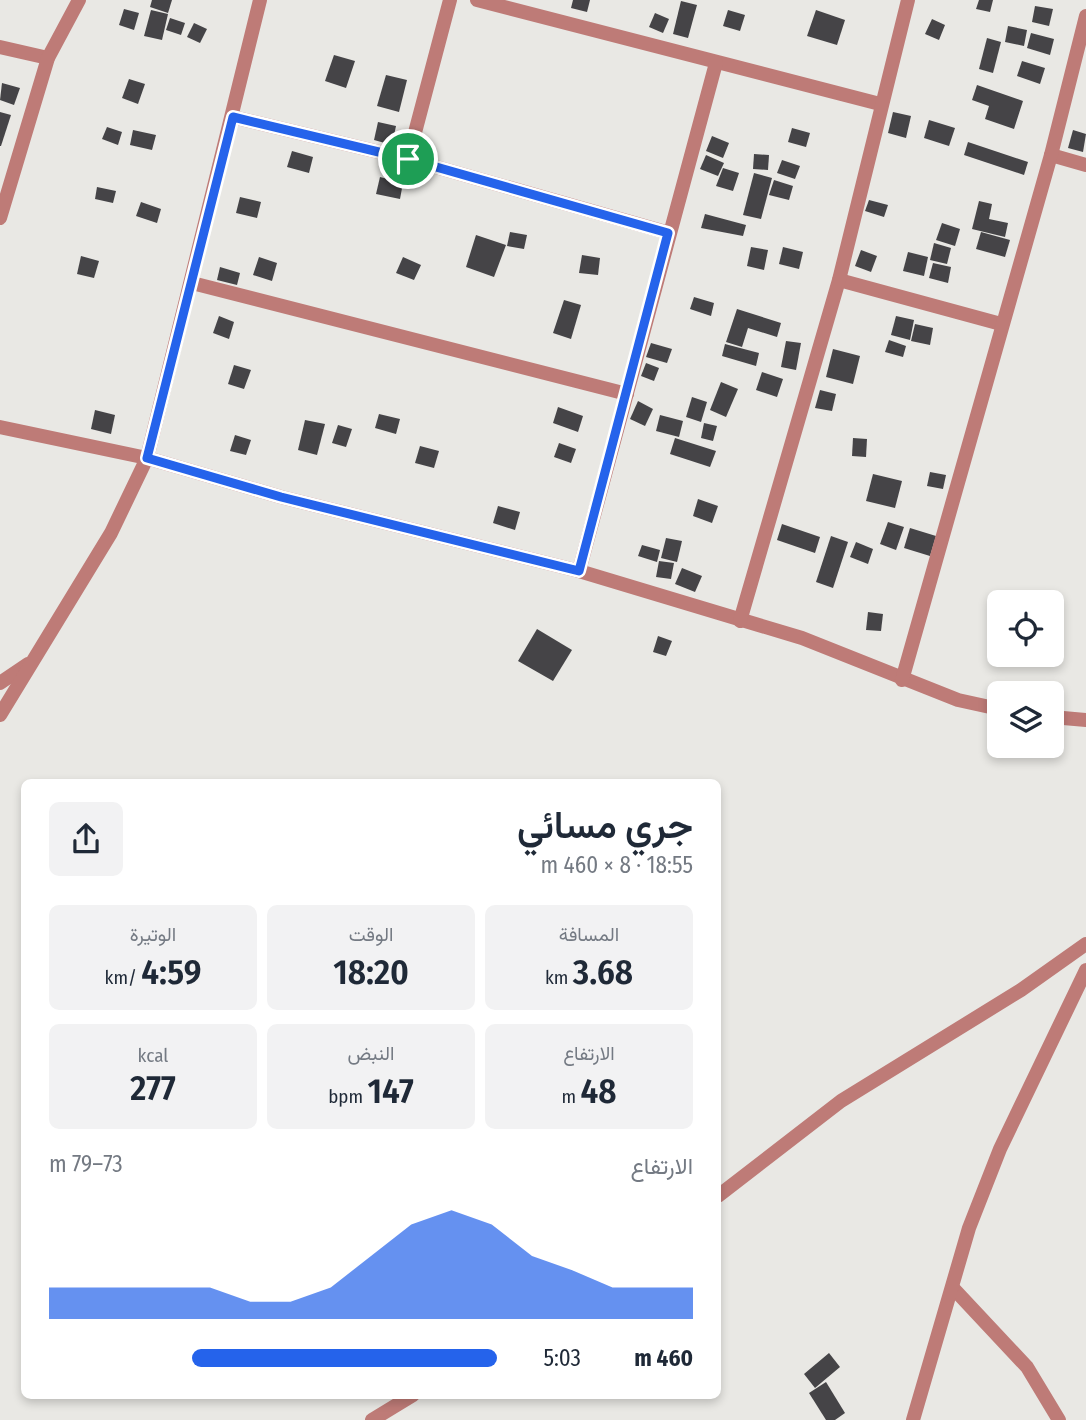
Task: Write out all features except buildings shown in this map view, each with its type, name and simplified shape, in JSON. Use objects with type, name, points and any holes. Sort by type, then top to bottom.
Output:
[{"type":"street","points":[[0,218],[48,58],[79,0]]},
{"type":"street","points":[[0,715],[111,533],[147,458],[260,0]]},
{"type":"street","points":[[408,159],[450,0]]},
{"type":"street","points":[[477,0],[880,104]]},
{"type":"street","points":[[740,621],[839,281],[880,104],[908,0]]},
{"type":"street","points":[[902,680],[1051,156],[1086,16]]},
{"type":"street","points":[[0,47],[48,58]]},
{"type":"street","points":[[579,571],[716,63]]},
{"type":"street","points":[[233,117],[408,159],[668,233]]},
{"type":"street","points":[[1051,156],[1086,165]]},
{"type":"street","points":[[839,281],[1002,324]]},
{"type":"street","points":[[192,283],[626,394]]},
{"type":"street","points":[[0,427],[147,458],[281,497],[579,571],[802,638],[902,680],[958,700],[987,706]]},
{"type":"street","points":[[0,683],[31,662]]},
{"type":"street","points":[[1064,718],[1086,720]]},
{"type":"street","points":[[721,1194],[841,1101],[968,1024],[1086,944]]},
{"type":"street","points":[[913,1420],[969,1228],[1000,1149],[1086,970]]},
{"type":"street","points":[[953,1288],[1027,1367],[1059,1420]]},
{"type":"street","points":[[372,1420],[406,1399]]},
{"type":"route","points":[[233,117],[408,159],[668,233],[579,571],[281,497],[147,458],[233,117]]}]
